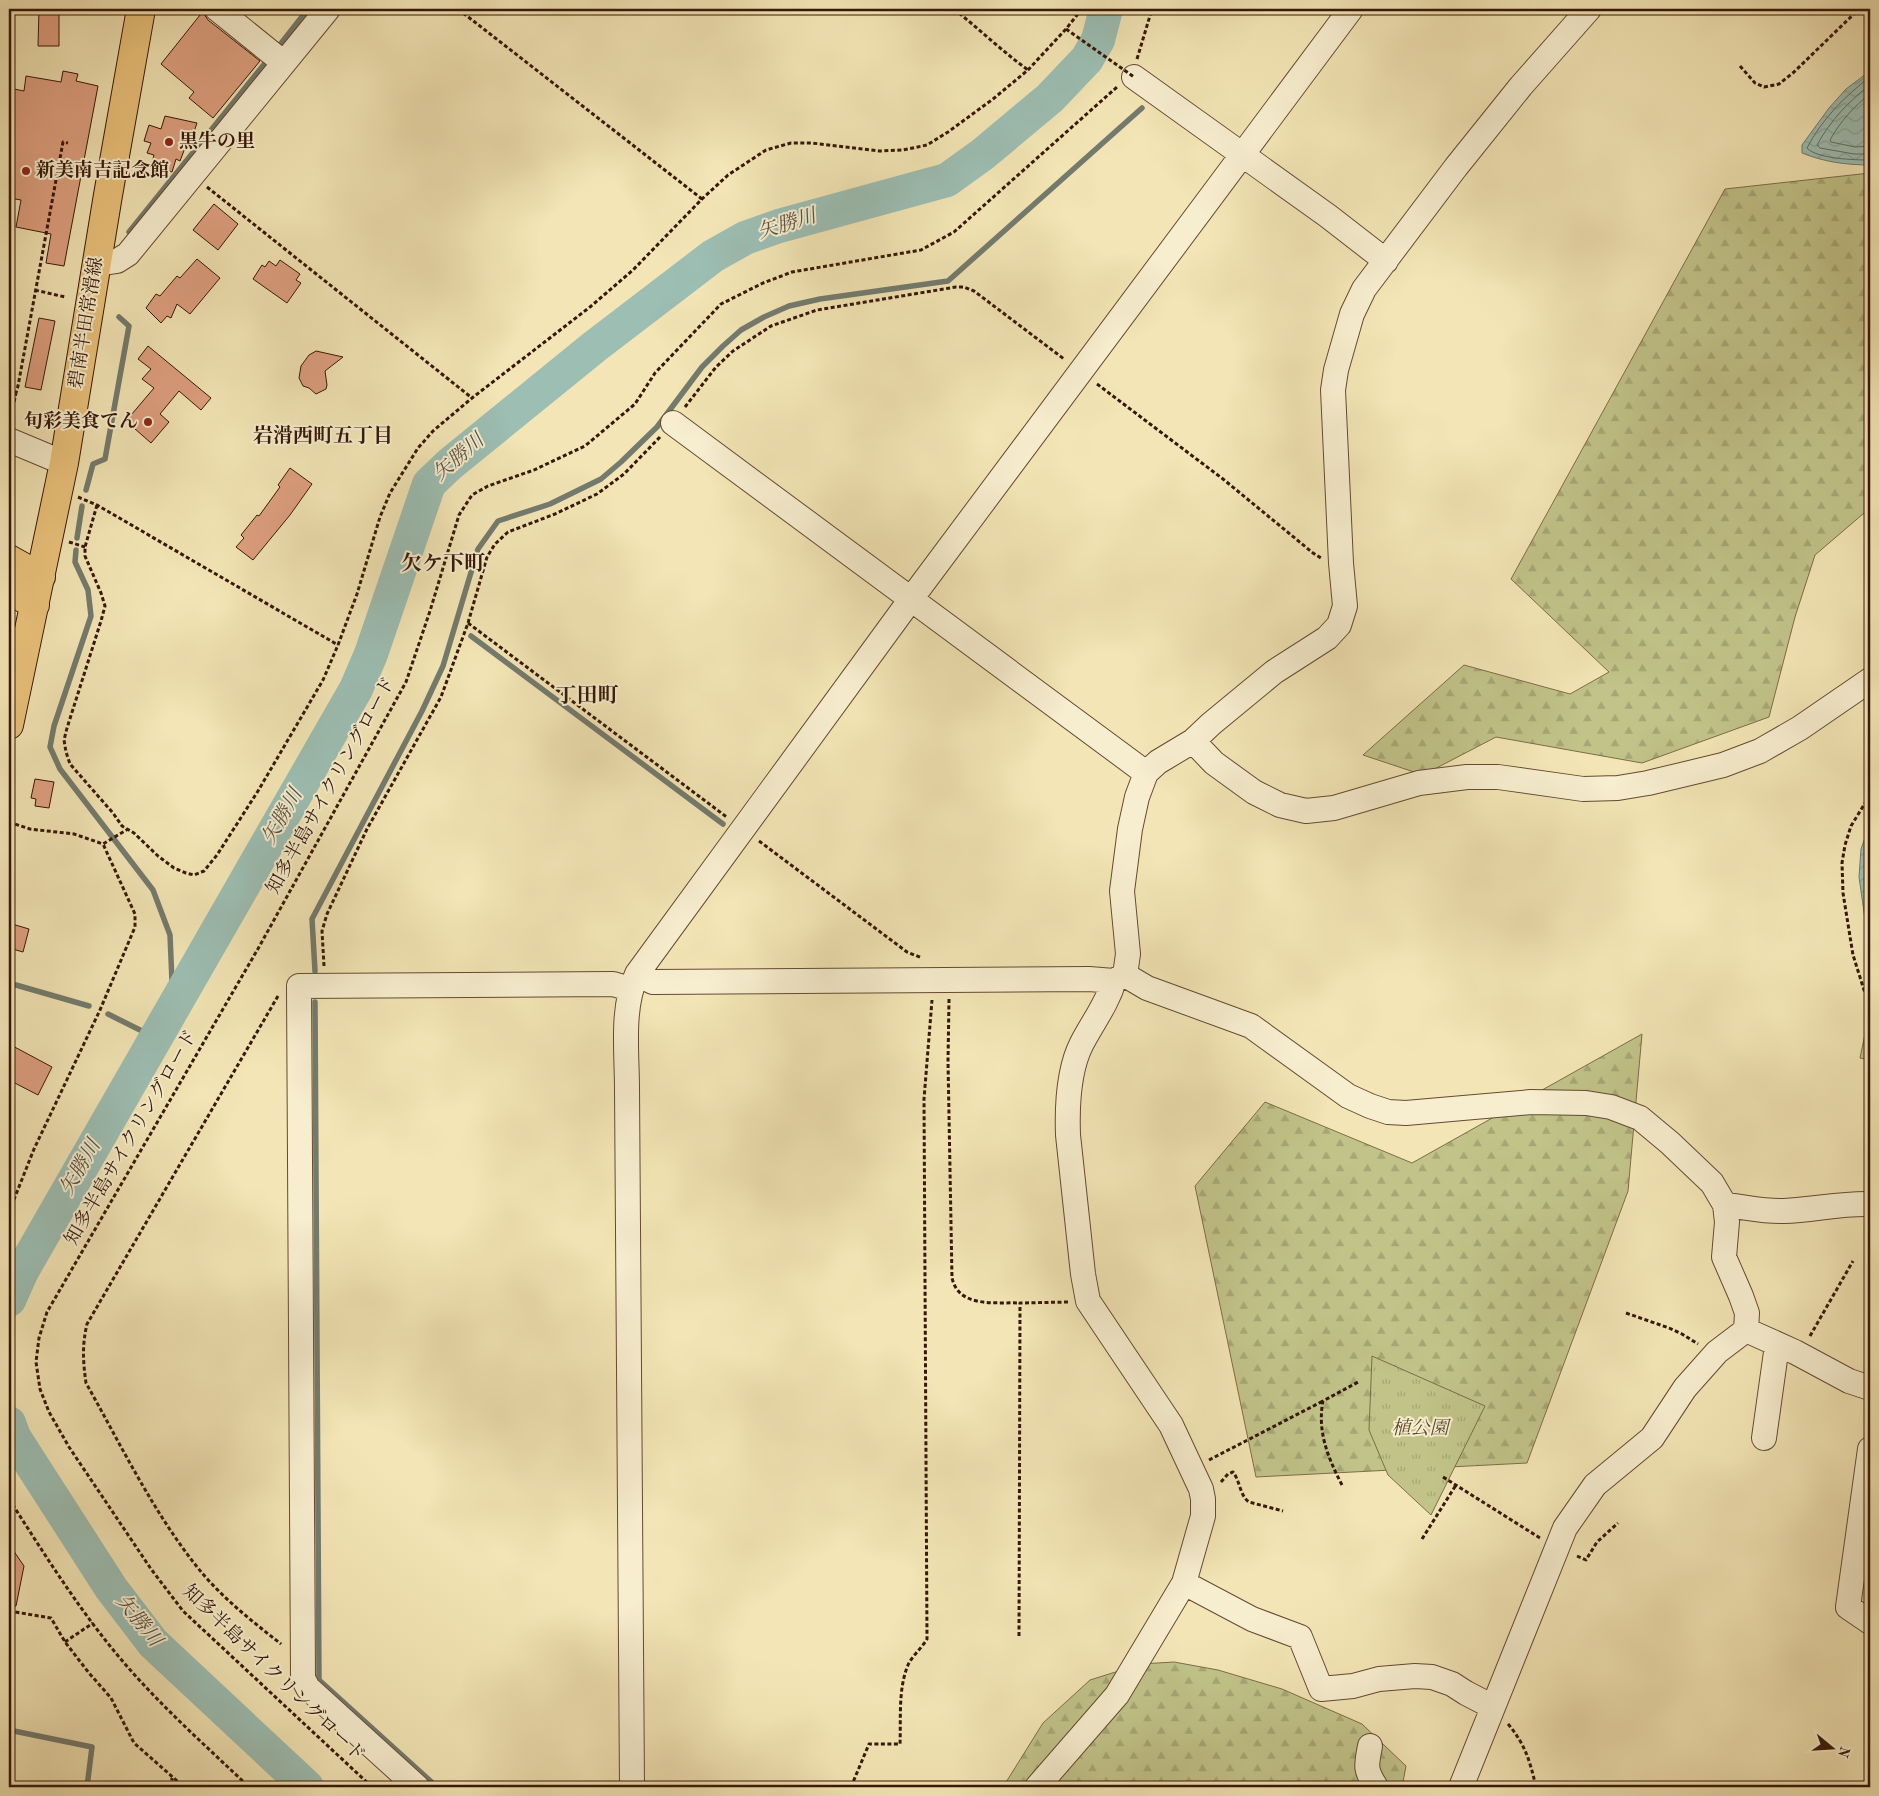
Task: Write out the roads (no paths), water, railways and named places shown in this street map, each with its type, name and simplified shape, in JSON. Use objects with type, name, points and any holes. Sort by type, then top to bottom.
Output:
[{"type":"main road","name":"碧南半田常滑線","points":[[9,725],[13,684],[35,605],[59,490],[141,9]]},
{"type":"main road","points":[[9,559],[40,577]]},
{"type":"main road","points":[[9,590],[35,605]]},
{"type":"street","points":[[217,9],[284,63]]},
{"type":"street","points":[[97,264],[117,261],[128,254],[328,9]]},
{"type":"street","points":[[632,1787],[627,1016],[633,982],[911,599],[1351,9]]},
{"type":"street","points":[[1037,1787],[1117,1695],[1184,1583],[1203,1516],[1203,1499],[1197,1479],[1172,1425],[1088,1302],[1083,1274],[1071,1165],[1067,1116],[1072,1077],[1081,1046],[1119,978],[1128,954],[1122,892],[1130,828],[1138,796],[1146,773],[1158,762],[1193,741],[1274,672],[1327,638],[1338,625],[1345,606],[1341,563],[1333,390],[1336,370],[1352,314],[1364,289],[1480,137],[1521,86],[1589,9]]},
{"type":"street","points":[[1127,79],[1243,156],[1328,216],[1386,261]]},
{"type":"street","points":[[673,424],[1146,773]]},
{"type":"street","points":[[9,440],[64,462]]},
{"type":"street","points":[[1193,741],[1214,763],[1254,792],[1280,804],[1306,811],[1334,808],[1419,783],[1467,776],[1498,777],[1583,789],[1618,788],[1648,784],[1723,765],[1760,751],[1800,728],[1870,680]]},
{"type":"street","points":[[417,1787],[308,1688],[303,1678],[299,986],[1119,978],[1251,1026],[1348,1096],[1388,1112],[1406,1113],[1531,1102],[1586,1103],[1611,1107],[1640,1118],[1670,1143],[1712,1183],[1726,1205],[1727,1222],[1724,1256],[1747,1313],[1746,1330],[1718,1352],[1685,1388],[1652,1438],[1595,1485],[1565,1528],[1461,1787]]},
{"type":"street","points":[[1726,1205],[1784,1211],[1834,1205],[1870,1204]]},
{"type":"street","points":[[1746,1330],[1799,1354],[1849,1381],[1870,1388]]},
{"type":"street","points":[[1764,1438],[1777,1345]]},
{"type":"street","points":[[1870,1449],[1848,1607],[1870,1622]]},
{"type":"street","points":[[1184,1583],[1252,1619],[1300,1638],[1321,1689],[1353,1686],[1379,1679],[1415,1676],[1432,1677],[1452,1684],[1492,1710]]},
{"type":"street","points":[[1370,1746],[1366,1766],[1368,1774],[1376,1787]]},
{"type":"water","points":[[1870,71],[1870,165],[1819,159],[1802,153],[1802,145],[1829,108],[1846,89]]},
{"type":"water","points":[[1870,824],[1870,954],[1859,877],[1861,849]]},
{"type":"waterway","points":[[279,46],[308,9]]},
{"type":"waterway","name":"矢勝川","points":[[9,1300],[22,1271],[356,689],[371,654],[429,484],[450,464],[594,347],[713,256],[745,238],[779,226],[947,180],[983,154],[1050,98],[1087,59],[1098,40],[1106,9]]},
{"type":"waterway","points":[[129,232],[266,62]]},
{"type":"waterway","points":[[315,971],[312,919],[422,711],[443,666],[478,549],[498,521],[550,504],[601,479],[657,427],[702,367],[723,346],[741,330],[764,317],[789,306],[820,299],[948,281],[1142,108]]},
{"type":"waterway","points":[[86,490],[93,464],[105,459],[129,326],[119,317]]},
{"type":"waterway","points":[[77,538],[82,506]]},
{"type":"waterway","points":[[76,550],[75,562],[88,590],[91,616],[54,726],[50,747],[60,769],[153,890],[170,935],[172,982],[162,1028]]},
{"type":"waterway","points":[[471,636],[723,824]]},
{"type":"waterway","points":[[9,985],[16,985],[89,1006]]},
{"type":"waterway","points":[[315,1002],[319,1680],[437,1787]]},
{"type":"waterway","points":[[108,1014],[156,1038]]},
{"type":"waterway","name":"矢勝川","points":[[9,1423],[14,1437],[111,1588],[153,1643],[307,1787]]},
{"type":"waterway","points":[[9,1730],[92,1747],[87,1787]]},
{"type":"place","name":"黒牛の里","points":[[169,142]]},
{"type":"place","name":"新美南吉記念館","points":[[26,171]]},
{"type":"place","name":"旬彩美食てん","points":[[148,422]]},
{"type":"district","name":"岩滑西町五丁目","points":[[323,437]]},
{"type":"district","name":"欠ケ下町","points":[[443,564]]},
{"type":"district","name":"丁田町","points":[[587,696]]},
{"type":"park label","name":"植公園","points":[[1420,1429]]}]
